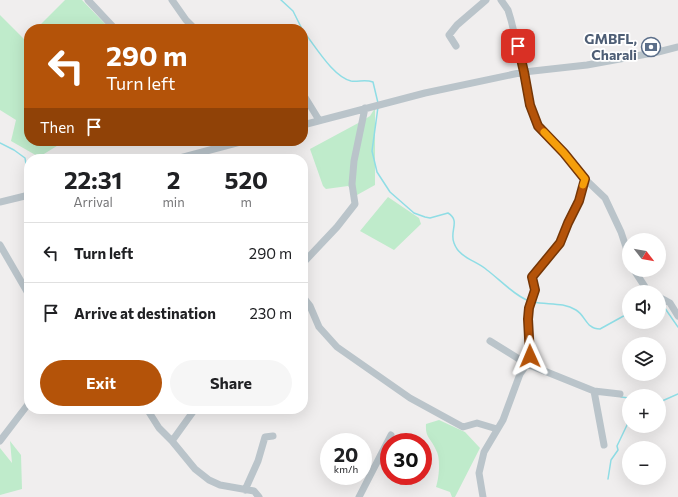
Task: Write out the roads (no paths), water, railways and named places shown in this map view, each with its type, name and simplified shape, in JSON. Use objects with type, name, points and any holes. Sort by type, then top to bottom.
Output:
[{"type":"street","points":[[172,0],[190,24]]},
{"type":"street","points":[[456,46],[449,35],[457,25],[486,0]]},
{"type":"street","points":[[501,0],[508,10],[524,72],[530,105],[538,126],[564,153],[585,179],[605,198],[622,235]]},
{"type":"street","points":[[92,2],[111,24]]},
{"type":"street","points":[[308,123],[383,103],[524,72],[587,65],[678,47]]},
{"type":"street","points":[[308,102],[319,120]]},
{"type":"street","points":[[308,258],[341,222],[355,204],[352,184],[354,161],[365,108]]},
{"type":"street","points":[[190,154],[213,146]]},
{"type":"street","points":[[484,497],[479,473],[484,452],[503,420],[520,374],[527,364],[530,356],[528,319],[529,308],[535,290],[532,277],[560,243],[579,201],[585,179]]},
{"type":"street","points":[[0,202],[24,196]]},
{"type":"street","points":[[0,245],[24,286]]},
{"type":"street","points":[[666,301],[670,303],[678,316]]},
{"type":"street","points":[[308,303],[319,327],[337,347],[410,398],[427,409],[463,427],[477,423],[498,429]]},
{"type":"street","points":[[490,341],[527,364],[594,391],[620,394]]},
{"type":"street","points":[[594,391],[604,445]]},
{"type":"street","points":[[0,441],[24,410]]},
{"type":"street","points":[[151,414],[159,428],[195,469],[209,480],[220,485],[254,491],[259,497]]},
{"type":"street","points":[[172,441],[191,414]]},
{"type":"street","points":[[245,490],[258,461],[265,437],[273,436]]},
{"type":"street","points":[[359,497],[380,456]]},
{"type":"waterway","points":[[281,0],[293,11],[300,24]]},
{"type":"waterway","points":[[308,38],[331,67],[344,78],[351,81],[373,82],[378,103]]},
{"type":"waterway","points":[[378,107],[372,151],[377,172],[390,192],[414,213],[430,218],[448,213],[452,216],[454,219],[453,239],[456,248],[464,256],[483,267],[519,296],[530,301]]},
{"type":"waterway","points":[[0,143],[24,157]]},
{"type":"waterway","points":[[533,302],[571,307],[576,310],[589,325],[600,329],[622,317]]},
{"type":"waterway","points":[[666,310],[678,327]]},
{"type":"waterway","points":[[666,399],[678,394]]},
{"type":"waterway","points":[[608,479],[611,460],[618,450],[617,446],[623,433]]},
{"type":"place","name":"GMBFL, Charali","points":[[651,47]]}]
